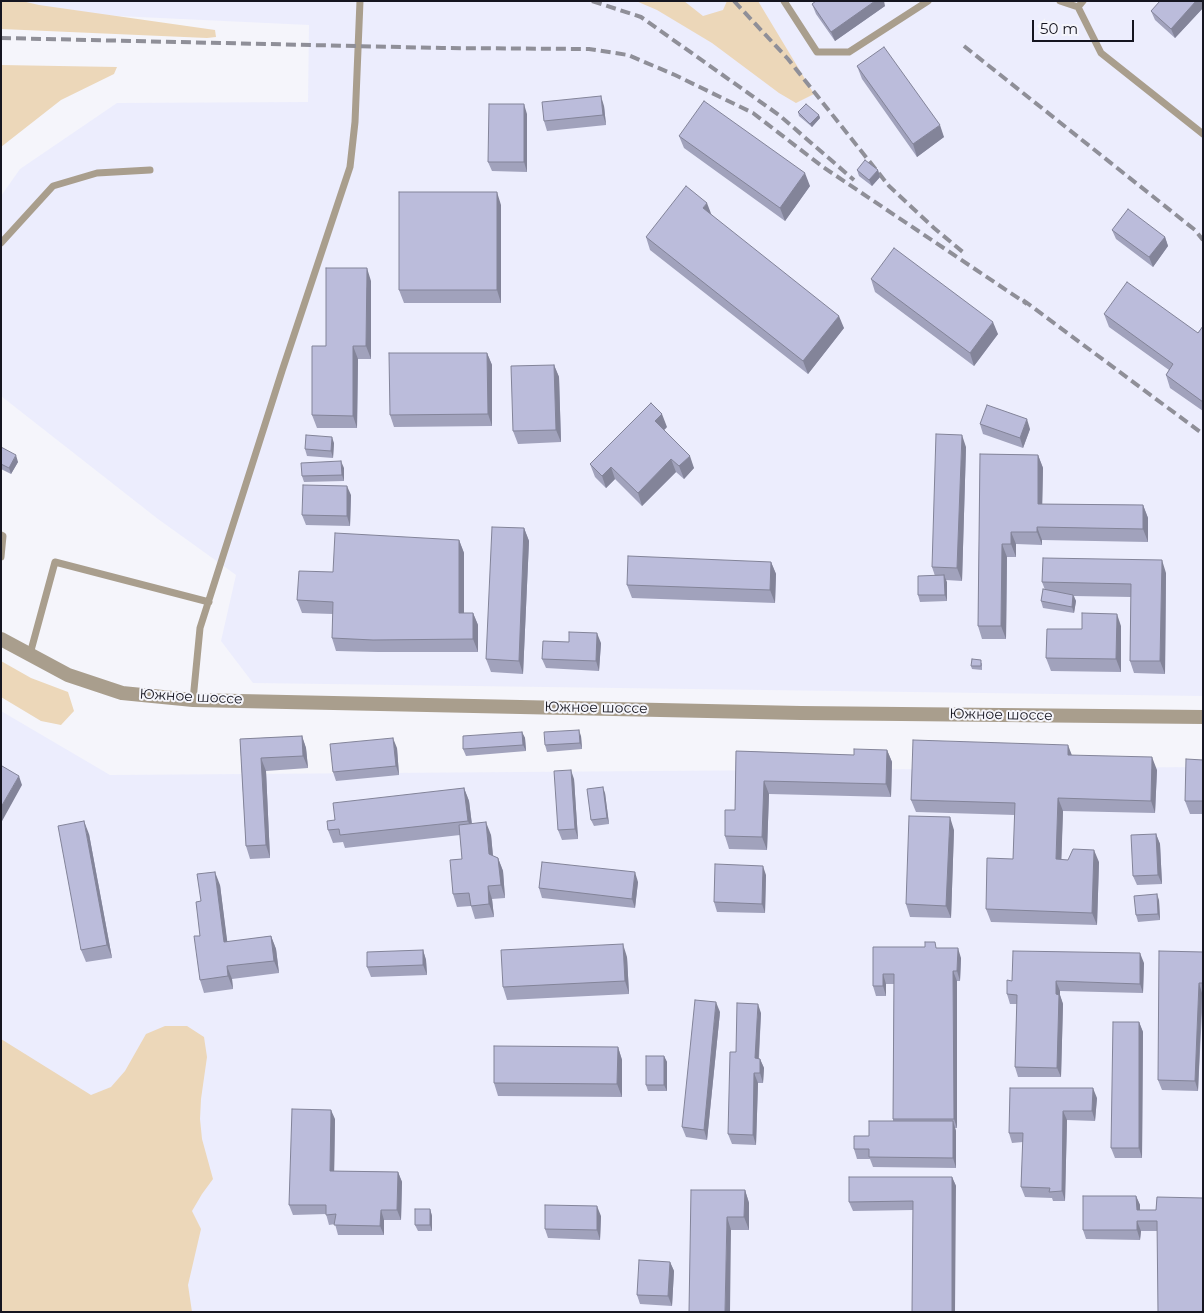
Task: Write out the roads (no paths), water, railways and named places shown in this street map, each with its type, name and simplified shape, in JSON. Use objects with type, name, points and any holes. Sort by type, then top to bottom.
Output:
[{"type":"street","name":"Южное шоссе","points":[[1,639],[68,675],[122,693],[193,700],[801,713],[1203,717]]},
{"type":"lane","points":[[193,700],[200,628],[279,380],[350,168],[355,122],[360,1]]},
{"type":"lane","points":[[784,1],[817,52],[849,52],[928,1]]},
{"type":"lane","points":[[1060,1],[1080,4],[1102,53],[1203,134]]},
{"type":"lane","points":[[1,243],[53,186],[97,173],[150,170]]},
{"type":"lane","points":[[1,536],[3,536],[1,557]]},
{"type":"lane","points":[[30,654],[55,562],[209,602]]},
{"type":"railway","points":[[592,1],[641,17],[779,115],[854,180]]},
{"type":"railway","points":[[734,1],[788,59],[889,186],[964,253]]},
{"type":"railway","points":[[1,38],[442,48],[589,49],[628,55],[675,75],[753,113],[823,167],[1027,304]]},
{"type":"railway","points":[[964,46],[1195,230],[1203,240]]},
{"type":"railway","points":[[1023,300],[1203,434]]}]
